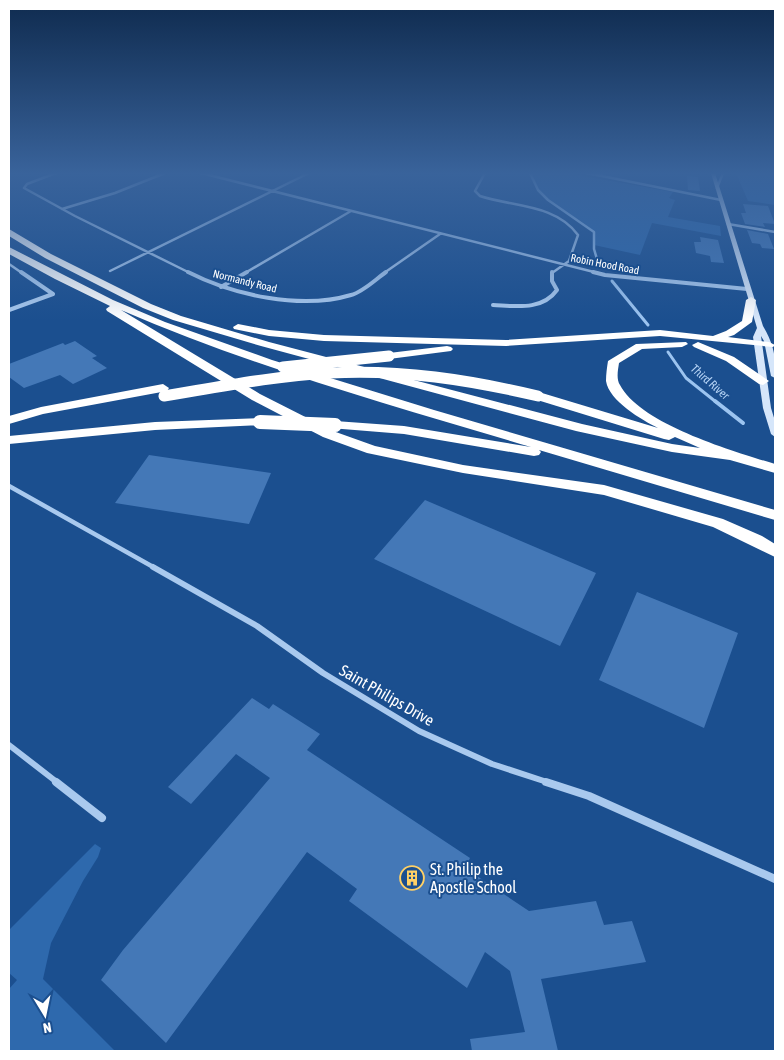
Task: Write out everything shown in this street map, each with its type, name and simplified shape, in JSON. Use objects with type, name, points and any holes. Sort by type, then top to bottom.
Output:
[{"type":"highway","points":[[9,232],[48,256],[177,318],[265,344],[581,428],[672,448],[729,456]]},
{"type":"highway","points":[[9,250],[87,293],[141,329],[256,398],[328,434],[372,450],[463,470],[604,490],[643,500],[718,523],[757,540],[775,551]]},
{"type":"highway","points":[[99,282],[119,285],[184,311],[224,324],[269,333],[324,338],[506,343]]},
{"type":"highway","points":[[87,293],[181,332],[285,368],[738,504]]},
{"type":"highway","points":[[713,338],[730,333],[747,322],[749,295]]},
{"type":"highway","points":[[9,421],[289,366],[506,343],[660,333],[713,338],[764,347]]},
{"type":"highway","points":[[729,456],[649,419],[625,401],[612,383],[614,361],[640,346],[670,343],[764,347]]},
{"type":"highway","points":[[698,345],[730,359],[763,381]]},
{"type":"highway","points":[[164,392],[276,378],[350,372],[399,373],[446,377],[538,396],[775,469]]},
{"type":"highway","points":[[9,440],[155,426],[260,422],[404,430],[527,451],[775,514]]},
{"type":"main road","points":[[728,224],[760,329],[757,337],[764,347],[775,376]]},
{"type":"main road","points":[[764,347],[763,381],[767,408],[775,434]]},
{"type":"street","name":"Normandy Road","points":[[89,222],[221,287],[280,299],[321,301],[345,297],[365,288],[440,234]]},
{"type":"street","points":[[110,271],[208,222]]},
{"type":"street","points":[[221,287],[331,222]]},
{"type":"street","name":"Robin Hood Road","points":[[395,222],[563,265],[628,279],[749,295]]},
{"type":"street","points":[[493,305],[530,305],[547,300],[557,290],[552,281],[552,272],[569,261],[578,235],[573,227],[566,222]]},
{"type":"street","points":[[728,224],[775,232]]},
{"type":"street","points":[[9,264],[53,294],[9,310]]},
{"type":"street","name":"Saint Philips Drive","points":[[9,487],[257,626],[323,673],[419,731],[492,764],[590,796],[775,879]]},
{"type":"street","points":[[9,746],[102,818]]},
{"type":"shaded area","points":[[583,222],[700,222],[720,226],[721,236],[652,223],[640,255],[594,245],[594,232]]},
{"type":"shaded area","points":[[95,844],[101,848],[98,857],[83,881],[51,943],[43,979],[115,1051],[9,1051],[9,989],[17,980],[9,973],[9,930]]},
{"type":"building","points":[[744,222],[774,222],[775,224],[763,223],[765,227]]},
{"type":"building","points":[[747,230],[768,234],[774,249],[762,248],[760,244],[752,243]]},
{"type":"building","points":[[700,237],[718,240],[724,263],[711,262],[710,256],[696,253],[694,242],[701,242]]},
{"type":"building","points":[[75,341],[97,356],[92,358],[107,368],[73,384],[60,375],[24,388],[9,377],[9,364],[63,343],[65,345]]},
{"type":"building","points":[[149,455],[271,473],[249,524],[115,503]]},
{"type":"building","points":[[425,500],[596,573],[560,646],[374,559]]},
{"type":"building","points":[[637,592],[738,633],[704,728],[599,680]]},
{"type":"building","name":"St. Philip the Apostle School","points":[[252,698],[269,709],[273,704],[320,734],[307,750],[470,858],[465,868],[529,911],[596,901],[604,925],[632,921],[646,962],[541,979],[558,1051],[472,1051],[470,1039],[525,1032],[510,971],[485,952],[467,988],[349,901],[357,889],[307,852],[166,1043],[101,980],[123,950],[270,778],[236,754],[191,804],[168,787]]},
{"type":"waterway","name":"Third River","points":[[580,222],[594,232],[594,249],[599,266]]},
{"type":"waterway","name":"Third River","points":[[612,281],[648,325]]},
{"type":"waterway","name":"Third River","points":[[668,352],[686,378],[716,402]]},
{"type":"waterway","name":"Third River","points":[[715,401],[743,423]]},
{"type":"place","name":"St. Philip the Apostle School","points":[[412,878]]}]
